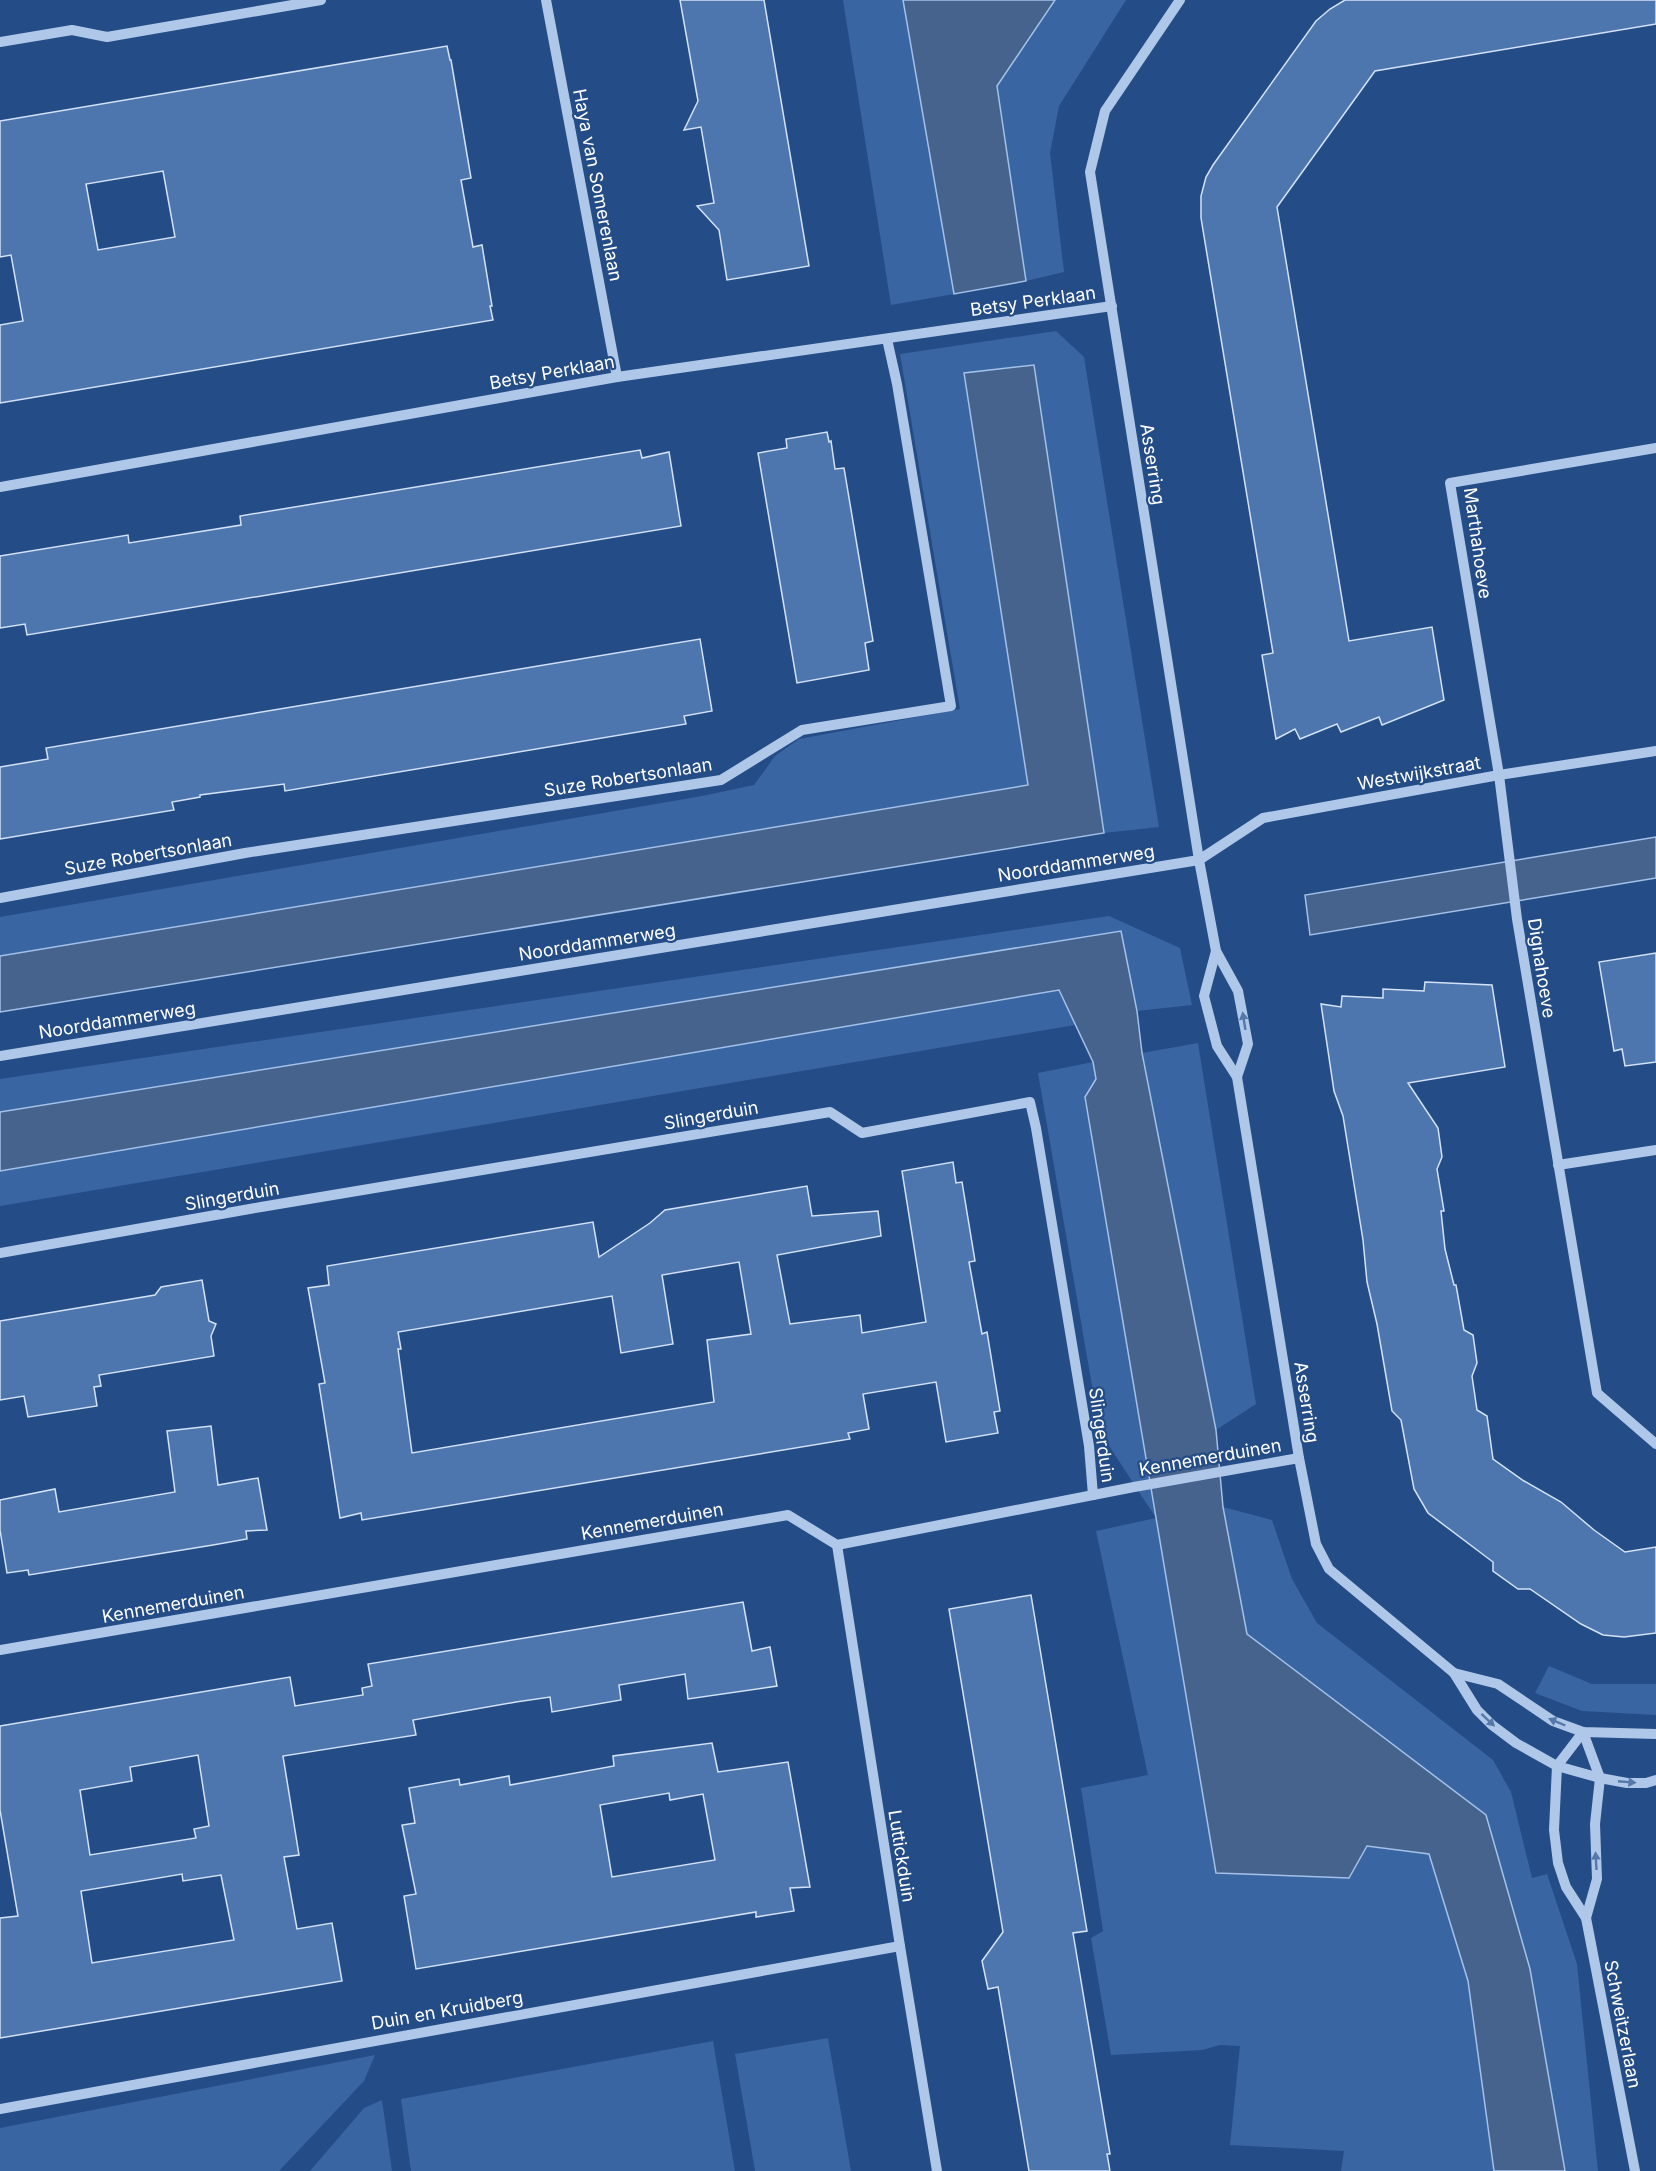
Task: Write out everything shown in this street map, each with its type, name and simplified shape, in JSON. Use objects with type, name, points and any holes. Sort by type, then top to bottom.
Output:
[{"type":"street","points":[[0,42],[72,30],[107,37],[321,0]]},
{"type":"street","name":"Haya van Somerenlaan","points":[[546,0],[617,377]]},
{"type":"street","name":"Asserring","points":[[1182,1],[1105,111],[1090,172],[1199,860],[1216,951],[1238,991],[1248,1044],[1237,1077]]},
{"type":"street","name":"Betsy Perklaan","points":[[0,487],[617,377],[1112,306]]},
{"type":"street","name":"Suze Robertsonlaan","points":[[0,898],[245,853],[721,780],[802,730],[951,706],[897,384],[887,339]]},
{"type":"street","name":"Marthahoeve","points":[[1499,775],[1450,483],[1656,448]]},
{"type":"street","name":"Westwijkstraat","points":[[1199,860],[1263,818],[1499,775],[1656,750]]},
{"type":"street","name":"Dignahoeve","points":[[1499,775],[1517,919],[1597,1393],[1656,1444]]},
{"type":"street","name":"Noorddammerweg","points":[[0,1056],[1199,860]]},
{"type":"street","name":"Asserring","points":[[1216,951],[1204,996],[1217,1046],[1237,1077],[1299,1458],[1316,1544],[1329,1569],[1454,1673],[1477,1710],[1516,1743],[1557,1766],[1600,1778],[1646,1783],[1656,1780]]},
{"type":"street","name":"Slingerduin","points":[[0,1253],[830,1112],[862,1132],[1030,1102],[1089,1446],[1093,1495]]},
{"type":"street","points":[[1558,1165],[1656,1150]]},
{"type":"street","name":"Kennemerduinen","points":[[0,1650],[788,1515],[837,1545],[1134,1487],[1299,1458]]},
{"type":"street","name":"Luttickduin","points":[[837,1545],[938,2171]]},
{"type":"street","name":"Asserring","points":[[1454,1673],[1498,1684],[1553,1721],[1583,1732],[1656,1734]]},
{"type":"street","points":[[1557,1766],[1583,1732]]},
{"type":"street","name":"Schweitzerlaan","points":[[1583,1732],[1600,1778],[1595,1824],[1597,1879],[1586,1918]]},
{"type":"street","name":"Schweitzerlaan","points":[[1557,1766],[1554,1830],[1558,1863],[1566,1887],[1586,1918],[1635,2171]]},
{"type":"street","name":"Duin en Kruidberg","points":[[0,2109],[900,1946]]},
{"type":"shaded area","points":[[843,0],[903,0],[954,294],[891,305]]},
{"type":"shaded area","points":[[903,0],[1055,0],[997,86],[1026,281],[954,294]]},
{"type":"shaded area","points":[[1055,0],[1126,0],[1059,106],[1050,153],[1064,272],[1026,281],[997,86]]},
{"type":"shaded area","points":[[1056,331],[1084,357],[1159,827],[1104,833],[1034,365],[964,374],[1028,785],[0,956],[0,917],[702,796],[754,785],[775,756],[799,739],[960,709],[900,354]]},
{"type":"shaded area","points":[[1034,365],[1104,833],[0,1012],[0,956],[1028,785],[964,373]]},
{"type":"shaded area","points":[[1656,837],[1656,878],[1310,935],[1305,895]]},
{"type":"shaded area","points":[[1109,916],[1180,948],[1192,1005],[1137,1011],[1120,931],[0,1112],[0,1079]]},
{"type":"shaded area","points":[[1121,931],[1137,1011],[1142,1053],[1216,1430],[1223,1507],[1247,1634],[1486,1815],[1530,1969],[1565,2171],[1494,2171],[1468,1981],[1429,1854],[1367,1846],[1349,1878],[1216,1873],[1085,1097],[1096,1079],[1093,1062],[1059,990],[0,1171],[0,1112]]},
{"type":"shaded area","points":[[1059,989],[1075,1025],[0,1206],[0,1171]]},
{"type":"shaded area","points":[[1198,1043],[1256,1404],[1216,1430],[1142,1053]]},
{"type":"shaded area","points":[[1093,1062],[1096,1079],[1085,1097],[1216,1873],[1367,1846],[1429,1854],[1468,1981],[1494,2171],[1341,2171],[1344,2151],[1230,2145],[1240,2046],[1220,2045],[1202,2050],[1111,2055],[1091,1938],[1103,1931],[1081,1788],[1148,1775],[1096,1531],[1156,1518],[1100,1432],[1038,1073]]},
{"type":"shaded area","points":[[1223,1507],[1272,1520],[1292,1579],[1317,1623],[1493,1760],[1511,1792],[1532,1878],[1547,1874],[1577,1964],[1598,2171],[1565,2171],[1530,1969],[1486,1815],[1247,1635]]},
{"type":"shaded area","points":[[1549,1666],[1592,1684],[1656,1684],[1656,1715],[1582,1711],[1535,1693]]},
{"type":"shaded area","points":[[828,2038],[851,2171],[755,2171],[735,2054]]},
{"type":"shaded area","points":[[713,2041],[735,2171],[411,2171],[401,2099]]},
{"type":"shaded area","points":[[375,2055],[364,2081],[279,2171],[0,2171],[0,2128]]},
{"type":"shaded area","points":[[382,2100],[392,2171],[310,2171],[364,2108]]},
{"type":"building","points":[[680,0],[764,0],[809,266],[727,280],[719,230],[697,206],[714,203],[701,127],[684,130],[698,101]]},
{"type":"building","points":[[1345,0],[1656,0],[1656,24],[1375,71],[1277,207],[1349,641],[1432,627],[1444,700],[1382,725],[1379,717],[1341,732],[1337,724],[1300,739],[1295,729],[1276,739],[1262,655],[1273,653],[1201,218],[1201,196],[1206,177],[1213,165],[1316,21]]},
{"type":"building","points":[[447,46],[471,178],[461,180],[473,247],[482,245],[493,320],[0,403],[0,325],[23,321],[11,255],[0,257],[0,121]],"holes":[[[163,171],[175,237],[98,250],[86,184]]]},
{"type":"building","points":[[827,432],[829,442],[831,441],[835,469],[844,468],[873,641],[865,643],[869,670],[797,683],[758,453],[787,448],[786,439]]},
{"type":"building","points":[[640,450],[642,458],[669,452],[681,526],[27,635],[25,624],[0,628],[0,556],[128,535],[129,543],[241,525],[240,516]]},
{"type":"building","points":[[700,639],[712,711],[684,716],[686,724],[285,791],[284,784],[200,795],[200,797],[172,802],[174,810],[0,839],[0,767],[48,759],[46,748]]},
{"type":"building","points":[[1656,953],[1656,1062],[1625,1066],[1622,1049],[1614,1051],[1599,962]]},
{"type":"building","points":[[1425,982],[1492,985],[1505,1067],[1408,1083],[1438,1128],[1442,1157],[1437,1169],[1444,1211],[1441,1211],[1445,1249],[1454,1285],[1456,1285],[1464,1330],[1473,1335],[1477,1363],[1472,1376],[1477,1410],[1487,1416],[1493,1459],[1524,1481],[1561,1502],[1625,1552],[1656,1547],[1656,1633],[1624,1637],[1603,1635],[1581,1624],[1530,1589],[1518,1589],[1493,1571],[1493,1562],[1428,1513],[1414,1489],[1401,1420],[1392,1411],[1377,1324],[1367,1282],[1363,1240],[1343,1116],[1334,1091],[1321,1004],[1341,1007],[1342,996],[1383,998],[1383,989],[1424,991]]},
{"type":"building","points":[[953,1162],[956,1183],[962,1182],[975,1261],[969,1262],[982,1334],[987,1332],[1000,1411],[994,1412],[998,1433],[946,1442],[936,1382],[863,1394],[869,1429],[848,1433],[850,1439],[362,1520],[361,1513],[340,1518],[319,1384],[325,1383],[308,1288],[329,1285],[327,1266],[593,1222],[599,1257],[650,1223],[665,1210],[807,1186],[812,1216],[878,1211],[881,1236],[777,1255],[790,1324],[860,1315],[862,1333],[926,1322],[902,1171]],"holes":[[[739,1262],[751,1334],[707,1340],[714,1402],[412,1453],[398,1349],[401,1349],[398,1332],[612,1296],[621,1353],[673,1344],[662,1275]]]},
{"type":"building","points":[[202,1280],[209,1321],[216,1324],[211,1336],[214,1356],[99,1375],[101,1386],[94,1387],[97,1406],[28,1417],[24,1396],[0,1400],[0,1321],[155,1295],[161,1287]]},
{"type":"building","points":[[211,1426],[218,1485],[258,1478],[267,1530],[246,1531],[247,1539],[213,1545],[29,1575],[28,1570],[7,1573],[0,1530],[0,1500],[55,1489],[59,1512],[175,1492],[167,1431]]},
{"type":"building","points":[[1031,1595],[1087,1931],[1073,1933],[1110,2154],[1107,2154],[1110,2171],[1029,2171],[998,1987],[988,1989],[982,1961],[1003,1932],[949,1609]]},
{"type":"building","points":[[743,1602],[752,1651],[770,1647],[777,1686],[688,1699],[685,1674],[619,1685],[621,1700],[552,1712],[550,1697],[516,1702],[413,1720],[416,1735],[283,1756],[299,1855],[284,1857],[297,1929],[332,1923],[342,1981],[0,2038],[0,1918],[18,1916],[0,1810],[0,1726],[290,1677],[295,1706],[363,1695],[362,1688],[372,1686],[368,1664]],"holes":[[[198,1755],[209,1826],[194,1829],[196,1838],[90,1855],[80,1790],[132,1781],[130,1767]],[[182,1874],[183,1881],[221,1875],[234,1940],[92,1963],[81,1891]]]},
{"type":"building","points":[[712,1743],[718,1772],[788,1762],[810,1887],[790,1888],[794,1911],[756,1917],[756,1912],[416,1969],[404,1896],[416,1894],[402,1825],[415,1823],[409,1788],[459,1779],[460,1785],[509,1776],[510,1785],[614,1766],[613,1756]],"holes":[[[669,1793],[670,1800],[703,1794],[715,1860],[612,1877],[600,1805]]]}]
